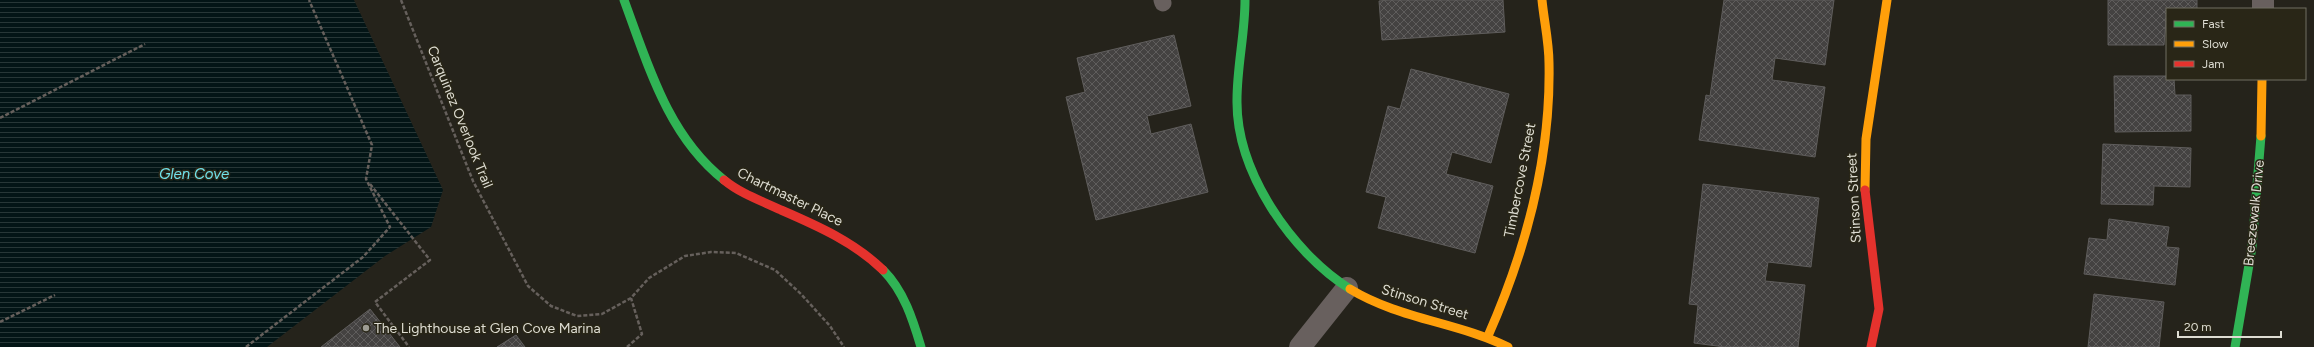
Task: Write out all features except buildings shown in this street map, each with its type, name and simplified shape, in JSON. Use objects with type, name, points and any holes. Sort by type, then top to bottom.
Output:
[{"type":"street","name":"Chartmaster Place","points":[[624,0],[673,120],[697,155],[723,179],[760,200],[842,236],[876,261],[897,287],[916,326],[921,347]]},
{"type":"street","name":"Stinson Street","points":[[1245,0],[1237,72],[1237,115],[1245,152],[1262,190],[1286,231],[1312,261],[1347,288],[1382,305],[1488,336],[1508,347]]},
{"type":"street","name":"Timbercove Street","points":[[1488,336],[1506,298],[1529,224],[1545,141],[1550,72],[1542,0]]},
{"type":"street","name":"Stinson Street","points":[[1871,347],[1879,309],[1865,188],[1866,139],[1887,0]]},
{"type":"street","name":"Breezewalk Drive","points":[[2235,347],[2256,216],[2262,122],[2262,80]]},
{"type":"street","points":[[1300,347],[1347,288]]},
{"type":"path","points":[[246,347],[363,257],[390,227],[366,179],[372,145],[309,0]]},
{"type":"path","name":"Carquinez Overlook Trail","points":[[401,0],[473,181],[528,286],[551,306],[577,316],[602,314],[631,298],[649,278],[685,256],[711,252],[736,253],[775,270],[801,294],[830,326],[844,347]]},
{"type":"path","points":[[0,118],[145,44]]},
{"type":"path","points":[[366,179],[430,260],[375,302],[409,347]]},
{"type":"path","points":[[0,322],[55,295]]},
{"type":"path","points":[[627,347],[642,334],[631,298]]},
{"type":"water","name":"Glen Cove","points":[[0,0],[354,0],[443,190],[431,227],[385,256],[267,347],[0,347]]},
{"type":"traffic: fast","points":[[624,0],[651,74],[674,121],[688,142],[705,162],[724,180]]},
{"type":"traffic: fast","points":[[1245,0],[1237,100],[1239,127],[1246,154],[1257,181],[1271,207],[1288,232],[1307,254],[1328,273],[1350,289]]},
{"type":"traffic: fast","points":[[2235,347],[2252,247],[2261,136]]},
{"type":"traffic: fast","points":[[883,270],[897,287],[907,306],[921,347]]},
{"type":"traffic: slow","points":[[1488,336],[1502,303],[1525,237],[1541,168],[1549,98],[1548,47],[1542,0]]},
{"type":"traffic: slow","points":[[1865,190],[1866,139],[1887,0]]},
{"type":"traffic: slow","points":[[2261,136],[2262,80]]},
{"type":"traffic: slow","points":[[1350,289],[1388,307],[1469,332],[1508,347]]},
{"type":"traffic: jam","points":[[724,180],[744,193],[808,222],[848,243],[883,270]]},
{"type":"traffic: jam","points":[[1865,190],[1879,309],[1871,347]]},
{"type":"place","name":"The Lighthouse at Glen Cove Marina","points":[[366,328]]}]
